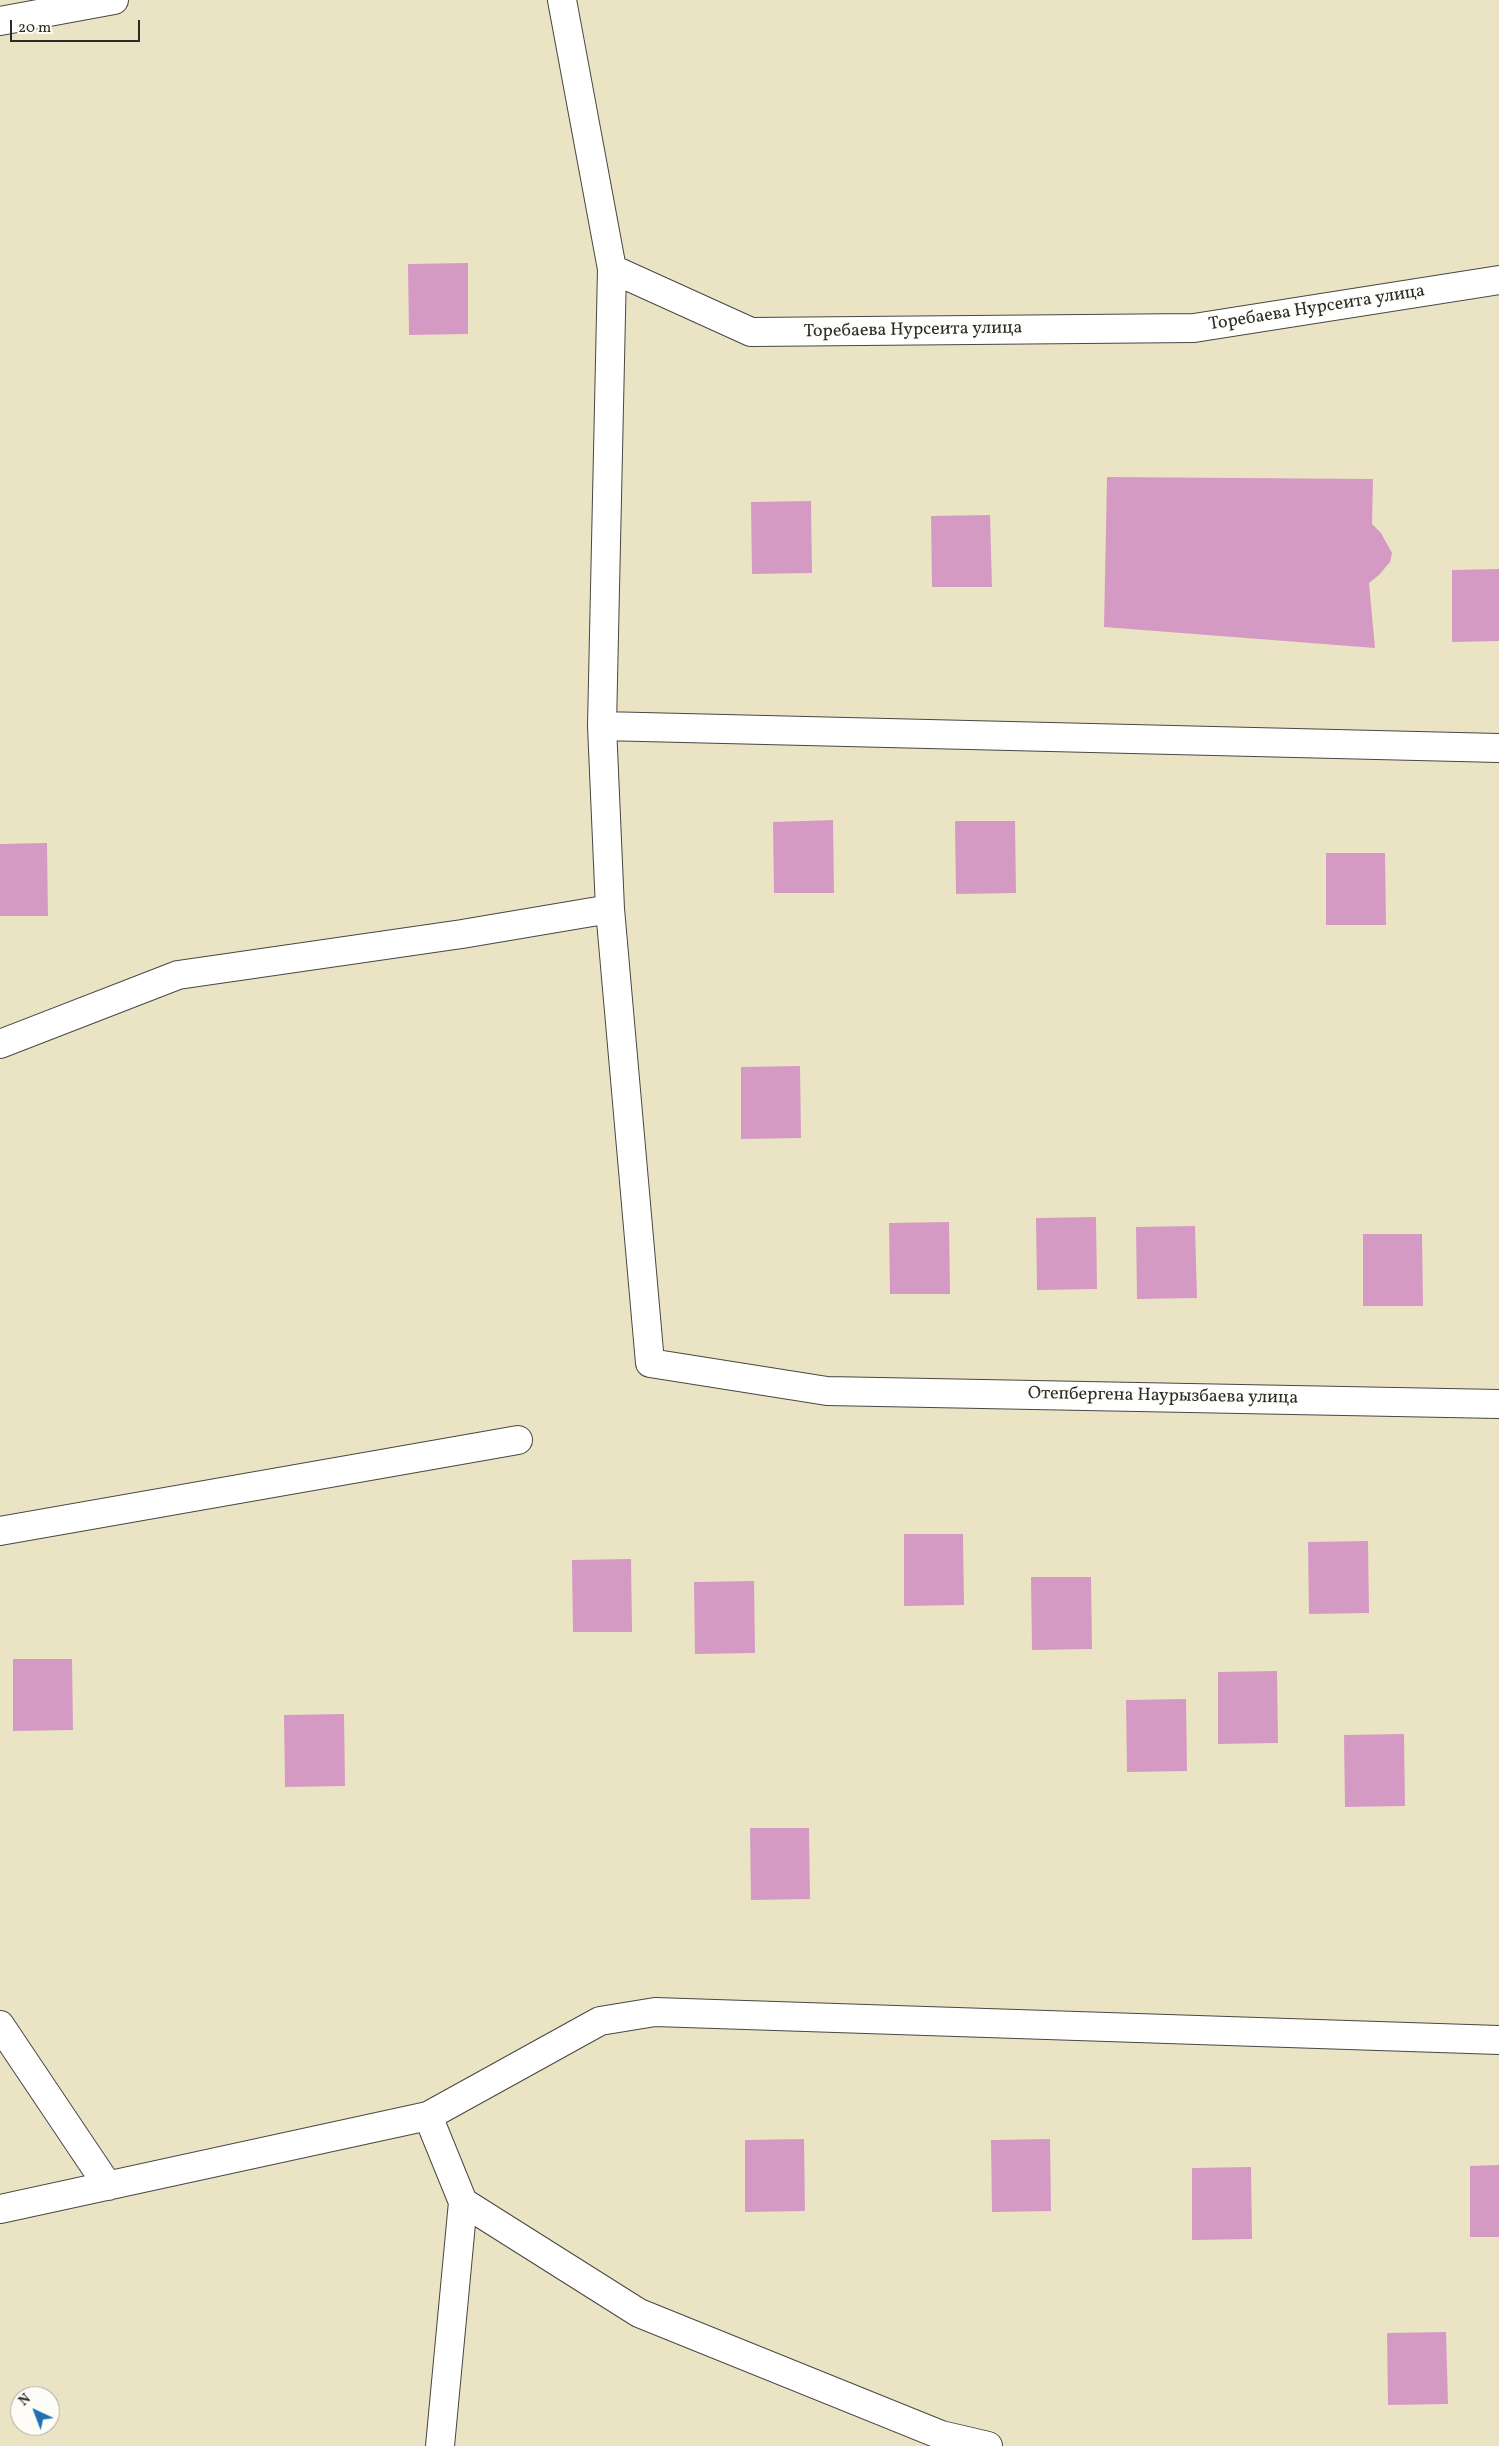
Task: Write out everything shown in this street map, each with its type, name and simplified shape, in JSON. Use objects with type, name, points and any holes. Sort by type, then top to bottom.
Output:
[{"type":"main road","points":[[0,21],[114,0]]},
{"type":"main road","points":[[0,1044],[178,975],[462,934],[610,909],[602,726],[612,269],[562,0]]},
{"type":"main road","name":"Торебаева Нурсеита улица","points":[[612,269],[751,332],[1194,328],[1499,280]]},
{"type":"main road","points":[[602,726],[1499,748]]},
{"type":"main road","name":"Отепбергена Наурызбаева улица","points":[[610,909],[650,1363],[827,1391],[1499,1404]]},
{"type":"main road","points":[[0,1532],[518,1440]]},
{"type":"main road","points":[[0,2210],[428,2116],[600,2021],[655,2012],[1499,2040]]},
{"type":"main road","points":[[0,2024],[108,2186]]},
{"type":"main road","points":[[428,2116],[463,2202],[440,2446]]},
{"type":"main road","points":[[463,2202],[639,2313],[941,2434],[988,2446]]},
{"type":"building","points":[[468,263],[468,334],[409,335],[408,264]]},
{"type":"building","points":[[1107,477],[1373,479],[1372,524],[1381,533],[1392,553],[1390,562],[1369,583],[1375,648],[1104,627]]},
{"type":"building","points":[[811,501],[812,573],[752,574],[751,502]]},
{"type":"building","points":[[990,515],[992,587],[932,587],[931,516]]},
{"type":"building","points":[[1499,569],[1499,641],[1452,642],[1452,570]]},
{"type":"building","points":[[833,820],[834,893],[774,893],[773,822]]},
{"type":"building","points":[[955,821],[1015,821],[1016,893],[956,894]]},
{"type":"building","points":[[47,843],[48,916],[0,916],[0,844]]},
{"type":"building","points":[[1326,853],[1385,853],[1386,925],[1326,925]]},
{"type":"building","points":[[800,1066],[801,1138],[741,1139],[741,1067]]},
{"type":"building","points":[[1096,1217],[1097,1289],[1037,1290],[1036,1218]]},
{"type":"building","points":[[949,1222],[950,1294],[890,1294],[889,1223]]},
{"type":"building","points":[[1195,1226],[1197,1298],[1137,1299],[1136,1227]]},
{"type":"building","points":[[1363,1234],[1422,1234],[1423,1306],[1363,1306]]},
{"type":"building","points":[[904,1534],[963,1534],[964,1605],[904,1606]]},
{"type":"building","points":[[1368,1541],[1369,1613],[1309,1614],[1308,1542]]},
{"type":"building","points":[[631,1559],[632,1632],[573,1632],[572,1560]]},
{"type":"building","points":[[1031,1577],[1091,1577],[1092,1649],[1032,1650]]},
{"type":"building","points":[[754,1581],[755,1653],[695,1654],[694,1582]]},
{"type":"building","points":[[13,1659],[72,1659],[73,1730],[13,1731]]},
{"type":"building","points":[[1277,1671],[1278,1743],[1218,1744],[1218,1672]]},
{"type":"building","points":[[1186,1699],[1187,1771],[1127,1772],[1126,1700]]},
{"type":"building","points":[[344,1714],[345,1786],[285,1787],[284,1715]]},
{"type":"building","points":[[1404,1734],[1405,1806],[1345,1807],[1344,1735]]},
{"type":"building","points":[[750,1828],[809,1828],[810,1899],[751,1900]]},
{"type":"building","points":[[804,2139],[805,2211],[745,2212],[745,2140]]},
{"type":"building","points":[[1050,2139],[1051,2211],[992,2212],[991,2140]]},
{"type":"building","points":[[1499,2165],[1499,2237],[1470,2237],[1470,2166]]},
{"type":"building","points":[[1251,2167],[1252,2239],[1192,2240],[1192,2168]]},
{"type":"building","points":[[1446,2332],[1448,2404],[1388,2405],[1387,2333]]}]
